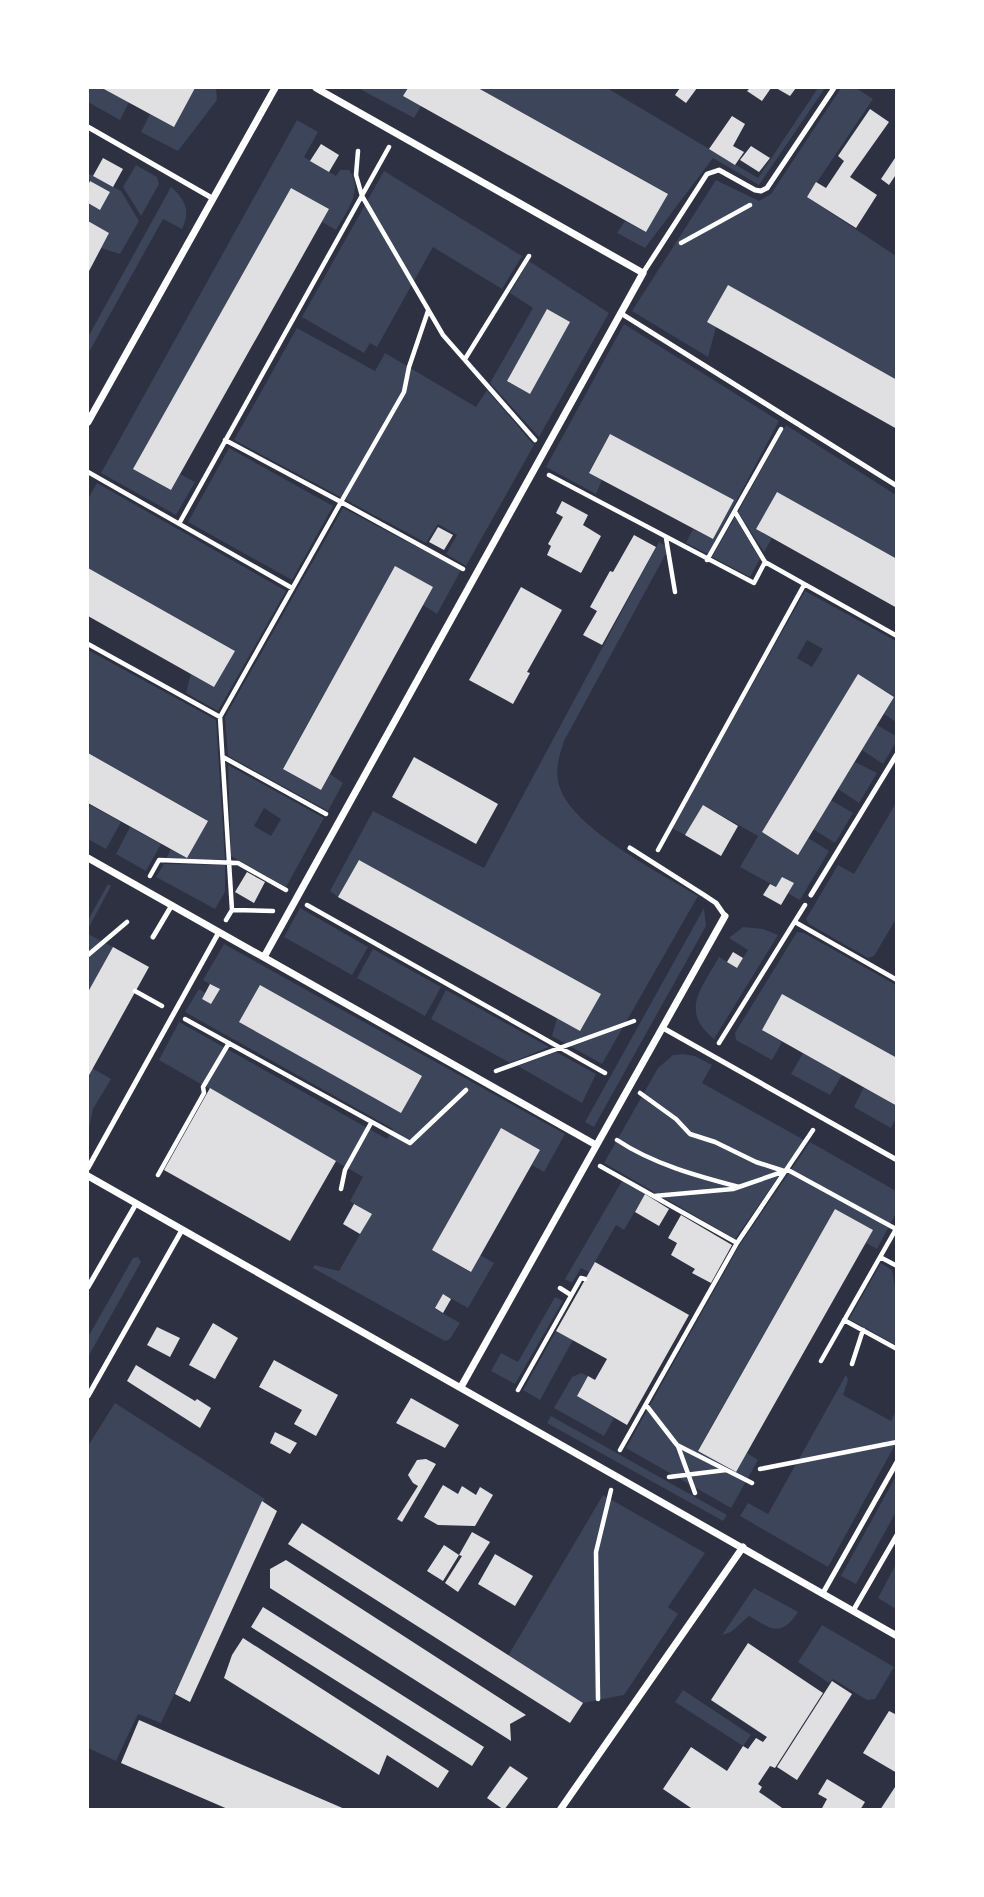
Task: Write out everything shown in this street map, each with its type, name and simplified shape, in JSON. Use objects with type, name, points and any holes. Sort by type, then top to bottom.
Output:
[{"type":"street","points":[[88,422],[275,88]]},
{"type":"street","points":[[264,957],[643,273],[316,88]]},
{"type":"street","points":[[88,858],[596,1145]]},
{"type":"street","points":[[461,1387],[725,916]]},
{"type":"street","points":[[88,1176],[897,1636]]},
{"type":"street","points":[[560,1810],[743,1547]]},
{"type":"lane","points":[[643,273],[707,174],[719,170],[761,191],[767,188],[834,88]]},
{"type":"lane","points":[[88,127],[212,198]]},
{"type":"lane","points":[[622,314],[897,486]]},
{"type":"lane","points":[[811,895],[897,754]]},
{"type":"lane","points":[[630,848],[716,903],[725,916]]},
{"type":"lane","points":[[153,937],[172,905]]},
{"type":"lane","points":[[88,1168],[219,932]]},
{"type":"lane","points":[[663,1027],[897,1160]]},
{"type":"lane","points":[[88,1287],[136,1204]]},
{"type":"lane","points":[[88,1396],[182,1230]]},
{"type":"lane","points":[[823,1593],[897,1462]]},
{"type":"lane","points":[[853,1611],[897,1535]]},
{"type":"path","points":[[180,522],[396,134]]},
{"type":"path","points":[[358,151],[356,175],[362,196],[443,335],[545,452]]},
{"type":"path","points":[[662,242],[673,248],[757,200],[761,191]]},
{"type":"path","points":[[464,360],[529,256]]},
{"type":"path","points":[[219,932],[232,911],[220,716],[404,392],[409,367],[429,311]]},
{"type":"path","points":[[707,560],[787,418]]},
{"type":"path","points":[[225,440],[476,576]]},
{"type":"path","points":[[536,468],[754,583],[765,562]]},
{"type":"path","points":[[88,472],[292,588]]},
{"type":"path","points":[[735,511],[765,562],[897,636]]},
{"type":"path","points":[[666,537],[675,592]]},
{"type":"path","points":[[651,863],[804,585]]},
{"type":"path","points":[[88,644],[220,716]]},
{"type":"path","points":[[223,757],[339,821]]},
{"type":"path","points":[[150,876],[159,860],[238,863],[285,889],[296,899],[605,1073]]},
{"type":"path","points":[[711,1055],[811,895]]},
{"type":"path","points":[[232,911],[288,912]]},
{"type":"path","points":[[88,955],[127,922]]},
{"type":"path","points":[[795,922],[897,980]]},
{"type":"path","points":[[135,991],[410,1143],[477,1078],[634,1021]]},
{"type":"path","points":[[158,1175],[229,1043]]},
{"type":"path","points":[[630,1086],[676,1119],[690,1134],[756,1162],[786,1170],[896,1228],[821,1361]]},
{"type":"path","points":[[620,1450],[737,1243],[821,1117]]},
{"type":"path","points":[[341,1189],[345,1170],[371,1123]]},
{"type":"path","points":[[604,1131],[646,1157],[715,1182],[739,1187]]},
{"type":"path","points":[[589,1159],[737,1243]]},
{"type":"path","points":[[654,1196],[739,1187],[786,1170]]},
{"type":"path","points":[[880,1257],[896,1266],[897,1272]]},
{"type":"path","points":[[518,1390],[564,1313],[581,1278],[585,1279]]},
{"type":"path","points":[[560,1288],[572,1294]]},
{"type":"path","points":[[844,1320],[897,1349]]},
{"type":"path","points":[[852,1364],[863,1330]]},
{"type":"path","points":[[679,1331],[685,1335]]},
{"type":"path","points":[[660,1365],[666,1369]]},
{"type":"path","points":[[646,1405],[677,1445],[695,1493]]},
{"type":"path","points":[[760,1469],[897,1442]]},
{"type":"path","points":[[677,1445],[752,1483]]},
{"type":"path","points":[[669,1477],[726,1470]]},
{"type":"path","points":[[598,1699],[596,1552],[614,1476]]},
{"type":"shaded area","points":[[88,88],[102,88],[129,102],[120,120],[88,102]]},
{"type":"shaded area","points":[[195,88],[216,88],[217,100],[178,151],[141,132],[150,114],[174,127]]},
{"type":"shaded area","points":[[358,88],[408,88],[403,96],[421,106],[414,118]]},
{"type":"shaded area","points":[[478,88],[607,88],[758,178],[818,88],[825,88],[759,185],[713,158],[645,248],[617,233],[625,221],[646,232],[667,193]]},
{"type":"shaded area","points":[[841,88],[856,88],[873,99],[807,197],[896,256],[896,380],[716,327],[708,357],[632,311],[716,180],[759,201],[771,194]]},
{"type":"shaded area","points":[[297,120],[318,132],[304,157],[336,176],[340,170],[349,170],[355,185],[352,200],[336,230],[322,222],[329,209],[291,188],[134,469],[171,490],[180,474],[195,482],[176,515],[101,473]]},
{"type":"shaded area","points":[[136,165],[157,177],[159,184],[141,216],[123,187]]},
{"type":"shaded area","points":[[384,171],[522,256],[502,289],[433,247],[377,347],[370,343],[364,353],[302,317]]},
{"type":"shaded area","points":[[88,173],[121,191],[139,221],[120,254],[101,248],[109,233],[88,221],[88,203],[100,210],[110,192],[90,181],[88,185]]},
{"type":"shaded area","points":[[171,187],[185,206],[185,223],[182,229],[163,219],[88,354],[88,337]]},
{"type":"shaded area","points":[[529,261],[609,313],[539,437],[490,383],[533,308],[510,293]]},
{"type":"shaded area","points":[[624,324],[779,421],[708,554],[686,543],[693,529],[713,539],[733,500],[610,434],[589,472],[602,480],[596,494],[546,467]]},
{"type":"shaded area","points":[[297,328],[375,371],[385,353],[476,407],[487,390],[534,445],[466,566],[446,554],[457,535],[438,524],[426,543],[234,440]]},
{"type":"shaded area","points":[[786,425],[896,495],[896,559],[777,492],[756,529],[772,538],[764,552],[738,512]]},
{"type":"shaded area","points":[[229,448],[333,506],[292,580],[188,522]]},
{"type":"shaded area","points":[[97,483],[286,591],[218,711],[186,693],[191,674],[214,687],[234,650],[88,568],[88,499]]},
{"type":"shaded area","points":[[343,508],[461,570],[437,614],[423,605],[395,567],[283,768],[330,774],[343,783],[328,811],[228,756],[225,717]]},
{"type":"shaded area","points":[[735,517],[760,559],[750,577],[712,557]]},
{"type":"shaded area","points":[[659,542],[669,548],[564,741],[557,776],[568,803],[582,819],[641,863],[698,896],[602,1064],[552,1036],[557,1018],[580,1031],[600,994],[359,860],[338,897],[330,891],[373,811],[484,868]]},
{"type":"shaded area","points":[[805,591],[896,641],[896,722],[884,714],[894,696],[858,675],[762,832],[798,854],[808,838],[829,851],[800,900],[740,867],[758,836],[703,805],[685,835],[672,828]],"holes":[[[807,640],[823,649],[812,667],[797,658]]]},
{"type":"shaded area","points":[[88,650],[216,720],[225,860],[166,859],[171,849],[187,858],[207,820],[88,753]]},
{"type":"shaded area","points":[[877,725],[896,736],[896,742],[883,764],[862,750]]},
{"type":"shaded area","points":[[855,762],[877,773],[859,803],[838,789]]},
{"type":"shaded area","points":[[228,765],[324,818],[286,887],[231,856]],"holes":[[[264,808],[281,819],[271,836],[254,826]]]},
{"type":"shaded area","points":[[831,800],[853,813],[835,843],[813,829]]},
{"type":"shaded area","points":[[896,803],[896,919],[874,956],[868,958],[809,924],[806,919],[838,865],[854,874]]},
{"type":"shaded area","points":[[90,805],[121,822],[106,849],[88,839]]},
{"type":"shaded area","points":[[130,827],[161,844],[146,871],[116,854]]},
{"type":"shaded area","points":[[164,864],[225,865],[225,892],[215,909],[156,877]]},
{"type":"shaded area","points":[[108,884],[111,886],[88,929],[88,920]]},
{"type":"shaded area","points":[[300,908],[368,947],[352,975],[284,937]]},
{"type":"shaded area","points":[[704,908],[706,926],[594,1127],[585,1122]]},
{"type":"shaded area","points":[[743,927],[763,929],[778,935],[714,1039],[703,1029],[698,1019],[697,999],[719,957],[737,968],[748,950],[729,938]]},
{"type":"shaded area","points":[[797,932],[804,933],[896,985],[896,1058],[762,1030],[782,1042],[772,1060],[736,1040],[735,1033]]},
{"type":"shaded area","points":[[88,934],[113,947],[88,992]]},
{"type":"shaded area","points":[[224,944],[565,1134],[544,1172],[532,1165],[540,1150],[432,1250],[470,1272],[480,1255],[494,1263],[468,1308],[443,1294],[435,1309],[460,1323],[450,1339],[445,1341],[313,1268],[314,1265],[339,1271],[371,1215],[350,1201],[363,1177],[159,1060],[179,1022],[387,1139],[393,1129],[185,1012],[199,989],[205,993],[202,999],[211,1004],[219,990],[203,980]]},
{"type":"shaded area","points":[[373,949],[441,987],[425,1016],[357,978]]},
{"type":"shaded area","points":[[446,990],[549,1047],[510,1063],[431,1019]]},
{"type":"shaded area","points":[[556,1052],[596,1074],[582,1103],[518,1066]]},
{"type":"shaded area","points":[[803,1053],[842,1075],[830,1095],[791,1074]]},
{"type":"shaded area","points":[[673,1055],[695,1056],[712,1065],[702,1083],[804,1140],[735,1239],[604,1163],[658,1068]]},
{"type":"shaded area","points":[[92,1068],[111,1079],[93,1109],[88,1133],[88,1077]]},
{"type":"shaded area","points":[[864,1087],[896,1106],[896,1118],[891,1128],[854,1107]]},
{"type":"shaded area","points":[[810,1142],[896,1191],[896,1213],[877,1249],[866,1243],[872,1230],[835,1209],[698,1450],[735,1472],[747,1453],[758,1460],[731,1508],[626,1448],[739,1246]]},
{"type":"shaded area","points":[[622,1181],[645,1194],[624,1230],[616,1225],[589,1272],[581,1268],[572,1283],[565,1279]]},
{"type":"shaded area","points":[[138,1257],[141,1262],[88,1357],[88,1337],[133,1258]]},
{"type":"shaded area","points":[[881,1263],[892,1270],[896,1293],[896,1345],[849,1319]]},
{"type":"shaded area","points":[[555,1297],[563,1301],[515,1384],[491,1371],[501,1353],[518,1362]]},
{"type":"shaded area","points":[[556,1331],[573,1340],[540,1400],[523,1390]]},
{"type":"shaded area","points":[[581,1373],[588,1376],[577,1396],[614,1418],[604,1436],[554,1408],[572,1377]]},
{"type":"shaded area","points":[[846,1375],[848,1380],[843,1395],[891,1421],[896,1411],[896,1443],[828,1567],[740,1516],[748,1503],[768,1514]]},
{"type":"shaded area","points":[[115,1403],[265,1499],[161,1723],[138,1714],[116,1761],[88,1748],[88,1446]]},
{"type":"shaded area","points":[[551,1416],[727,1515],[723,1521],[547,1423]]},
{"type":"shaded area","points":[[896,1476],[896,1512],[856,1584],[841,1576]]},
{"type":"shaded area","points":[[603,1495],[705,1553],[668,1607],[678,1614],[624,1695],[583,1703],[508,1656]]},
{"type":"shaded area","points":[[896,1564],[896,1609],[878,1598]]},
{"type":"shaded area","points":[[754,1588],[798,1612],[781,1628],[775,1629],[749,1616],[731,1632],[722,1635]]},
{"type":"shaded area","points":[[822,1625],[894,1667],[875,1699],[867,1700],[833,1679],[829,1683],[798,1662]]},
{"type":"shaded area","points":[[683,1690],[751,1735],[743,1746],[675,1702]]},
{"type":"building","points":[[102,88],[195,88],[174,127]]},
{"type":"building","points":[[408,88],[478,88],[668,194],[646,232],[403,96]]},
{"type":"building","points":[[680,88],[697,88],[686,103],[675,95]]},
{"type":"building","points":[[750,88],[771,88],[762,101],[747,91]]},
{"type":"building","points":[[776,88],[796,88],[790,96]]},
{"type":"building","points":[[870,109],[889,122],[850,177],[877,195],[856,228],[807,197],[816,182],[826,188],[844,161],[838,156]]},
{"type":"building","points":[[732,116],[745,124],[733,146],[744,152],[735,165],[709,149]]},
{"type":"building","points":[[321,144],[339,155],[329,172],[310,161]]},
{"type":"building","points":[[751,146],[770,158],[759,172],[740,160]]},
{"type":"building","points":[[897,155],[897,173],[889,185],[881,179]]},
{"type":"building","points":[[103,158],[123,169],[113,187],[93,176]]},
{"type":"building","points":[[90,181],[110,192],[100,210],[88,203]]},
{"type":"building","points":[[291,188],[329,209],[171,490],[133,469]]},
{"type":"building","points":[[88,221],[109,233],[88,273]]},
{"type":"building","points":[[728,285],[897,380],[897,429],[707,322]]},
{"type":"building","points":[[547,309],[570,322],[530,394],[507,381]]},
{"type":"building","points":[[610,434],[734,500],[713,539],[589,473]]},
{"type":"building","points":[[777,492],[897,559],[897,608],[756,529]]},
{"type":"building","points":[[562,501],[588,515],[583,525],[601,536],[581,573],[547,555],[551,546],[548,544],[563,517],[556,513]]},
{"type":"building","points":[[438,527],[453,535],[444,550],[429,542]]},
{"type":"building","points":[[634,535],[656,547],[602,645],[583,635],[597,611],[590,607]]},
{"type":"building","points":[[395,566],[433,587],[321,790],[283,769]]},
{"type":"building","points":[[88,568],[235,651],[214,687],[88,616]]},
{"type":"building","points":[[521,587],[562,610],[527,672],[530,673],[513,704],[469,680]]},
{"type":"building","points":[[858,674],[894,697],[798,855],[762,832]]},
{"type":"building","points":[[88,753],[208,821],[187,858],[88,803]]},
{"type":"building","points":[[414,757],[498,804],[476,844],[392,797]]},
{"type":"building","points":[[703,805],[738,826],[721,856],[685,835]]},
{"type":"building","points":[[359,860],[601,994],[580,1031],[338,897]]},
{"type":"building","points":[[247,872],[265,882],[254,903],[235,892]]},
{"type":"building","points":[[782,877],[794,883],[781,905],[763,895],[770,884],[776,887]]},
{"type":"building","points":[[113,947],[149,967],[88,1077],[88,992]]},
{"type":"building","points":[[733,952],[743,958],[737,968],[727,962]]},
{"type":"building","points":[[210,984],[220,989],[211,1004],[202,999]]},
{"type":"building","points":[[260,985],[422,1076],[401,1113],[239,1022]]},
{"type":"building","points":[[782,994],[897,1058],[897,1106],[762,1030]]},
{"type":"building","points":[[210,1088],[336,1161],[290,1241],[164,1170]]},
{"type":"building","points":[[501,1128],[540,1150],[471,1272],[432,1250]]},
{"type":"building","points":[[645,1194],[669,1209],[659,1226],[635,1212]]},
{"type":"building","points":[[354,1204],[372,1214],[360,1234],[343,1224]]},
{"type":"building","points":[[835,1209],[873,1230],[736,1472],[698,1451]]},
{"type":"building","points":[[681,1215],[732,1245],[711,1283],[692,1273],[695,1269],[671,1255],[677,1243],[668,1238]]},
{"type":"building","points":[[595,1262],[689,1315],[627,1425],[577,1396],[588,1376],[595,1380],[607,1359],[556,1331]]},
{"type":"building","points":[[443,1294],[451,1299],[443,1313],[435,1308]]},
{"type":"building","points":[[213,1323],[238,1338],[215,1379],[189,1365]]},
{"type":"building","points":[[157,1327],[180,1338],[170,1357],[147,1345]]},
{"type":"building","points":[[274,1360],[338,1395],[316,1436],[294,1424],[302,1410],[259,1387]]},
{"type":"building","points":[[136,1365],[211,1408],[200,1428],[127,1381]]},
{"type":"building","points":[[411,1398],[459,1425],[445,1448],[396,1423]]},
{"type":"building","points":[[275,1432],[297,1443],[290,1454],[270,1443]]},
{"type":"building","points":[[426,1459],[436,1464],[402,1522],[397,1519],[418,1486],[408,1475],[417,1460]]},
{"type":"building","points":[[443,1485],[458,1494],[462,1486],[476,1495],[480,1487],[493,1495],[475,1526],[438,1525],[424,1517]]},
{"type":"building","points":[[262,1501],[277,1511],[190,1702],[175,1694]]},
{"type":"building","points":[[302,1523],[583,1703],[570,1723],[288,1544]]},
{"type":"building","points":[[472,1532],[490,1542],[458,1592],[445,1583],[462,1556],[459,1555]]},
{"type":"building","points":[[444,1545],[459,1555],[443,1581],[427,1571]]},
{"type":"building","points":[[495,1554],[533,1576],[515,1606],[478,1584]]},
{"type":"building","points":[[286,1560],[526,1715],[510,1724],[511,1741],[270,1588],[270,1569]]},
{"type":"building","points":[[263,1607],[484,1747],[472,1766],[251,1627]]},
{"type":"building","points":[[243,1638],[449,1771],[438,1788],[387,1755],[379,1775],[224,1678],[232,1655]]},
{"type":"building","points":[[748,1643],[823,1693],[775,1768],[770,1766],[758,1784],[762,1787],[759,1792],[785,1810],[694,1810],[663,1789],[691,1747],[727,1771],[743,1746],[748,1749],[756,1738],[763,1742],[767,1737],[711,1700]]},
{"type":"building","points":[[832,1681],[852,1694],[797,1780],[777,1767]]},
{"type":"building","points":[[889,1711],[897,1715],[897,1773],[863,1753]]},
{"type":"building","points":[[139,1720],[347,1810],[230,1810],[121,1763]]},
{"type":"building","points":[[510,1766],[528,1778],[504,1810],[487,1798]]},
{"type":"building","points":[[827,1779],[865,1802],[860,1810],[821,1810],[827,1799],[818,1794]]},
{"type":"building","points":[[897,1784],[897,1810],[880,1810]]}]
